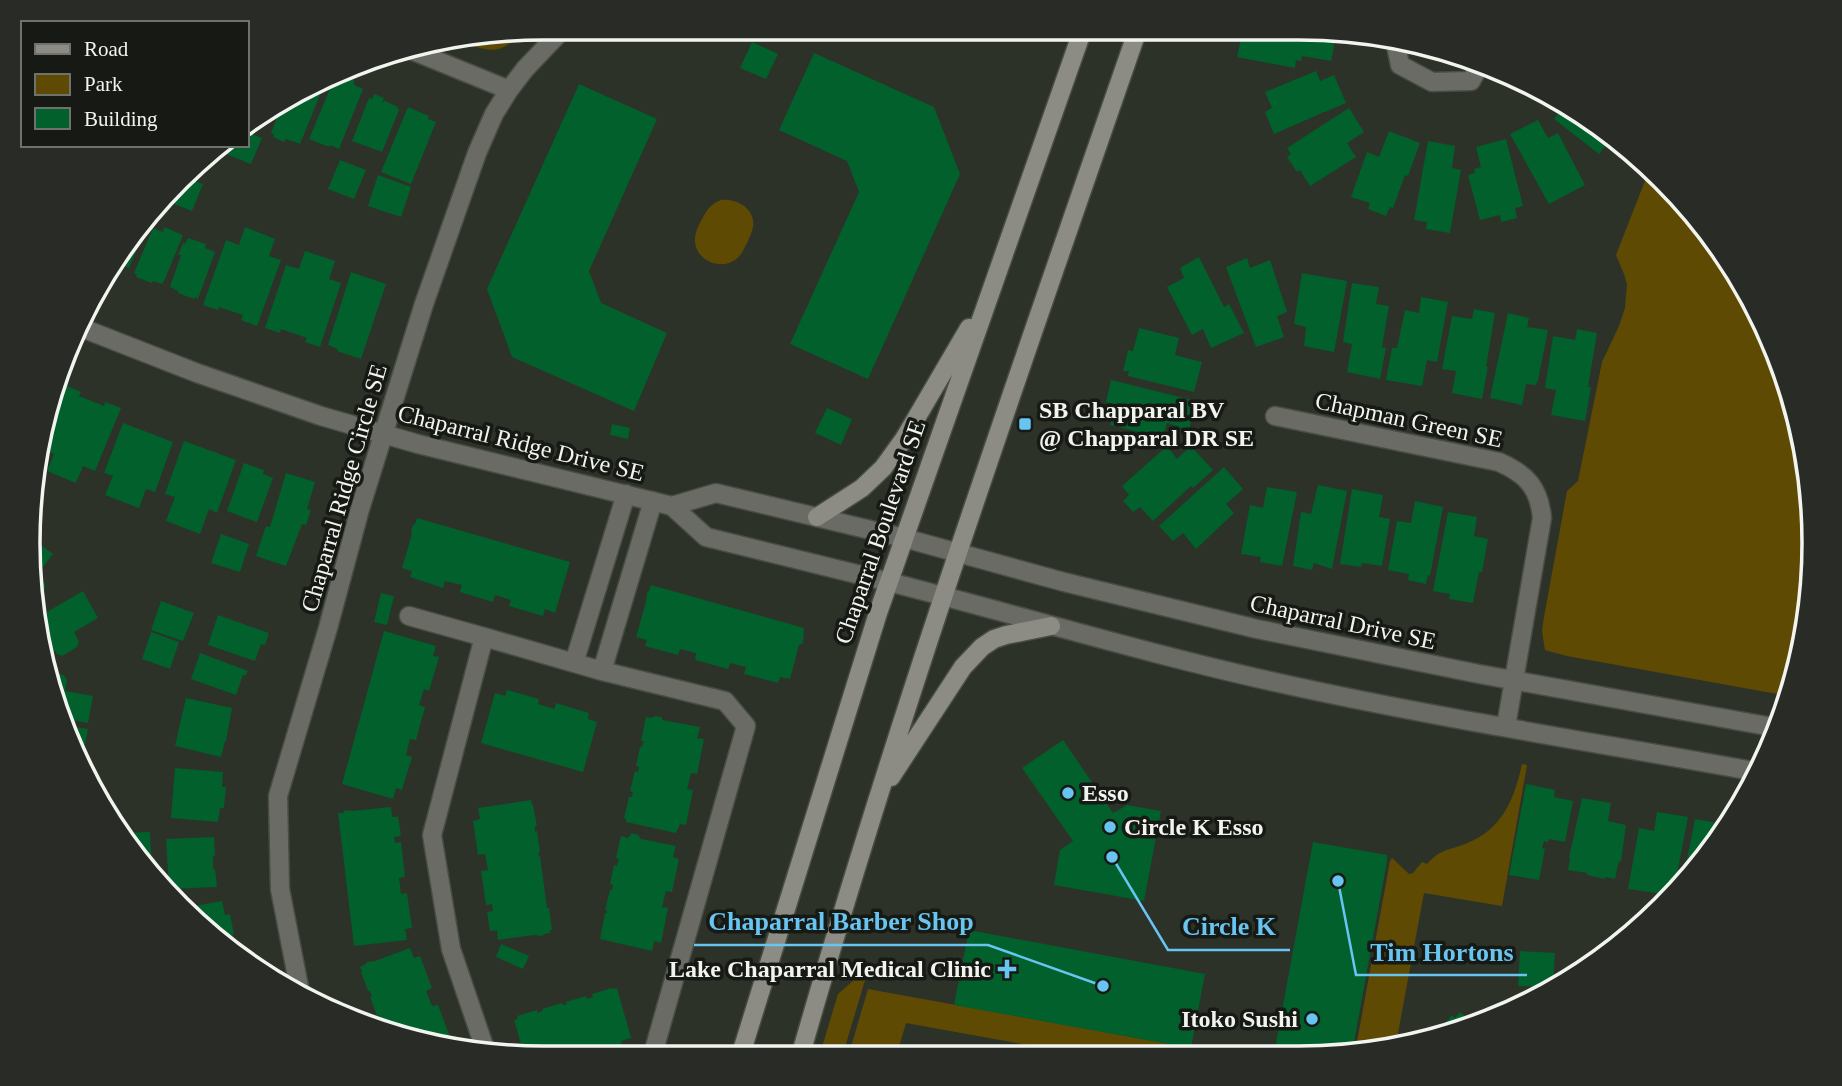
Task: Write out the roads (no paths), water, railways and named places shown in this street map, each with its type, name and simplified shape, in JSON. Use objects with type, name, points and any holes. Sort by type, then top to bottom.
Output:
[{"type":"main road","name":"Chaparral Boulevard SE","points":[[743,1046],[889,582],[1079,40]]},
{"type":"main road","points":[[803,1046],[878,798],[957,552],[1134,40]]},
{"type":"main road","points":[[817,517],[862,488],[883,468],[904,439],[988,298]]},
{"type":"main road","points":[[878,798],[971,657],[994,639],[1051,626]]},
{"type":"street","name":"Chaparral Ridge Circle SE","points":[[298,981],[280,889],[278,796],[424,304],[477,153],[494,114],[509,90],[553,40]]},
{"type":"street","points":[[1397,50],[1400,65],[1432,82],[1471,81],[1476,73]]},
{"type":"street","points":[[423,55],[509,90]]},
{"type":"street","name":"Chaparral Ridge Drive SE","points":[[88,330],[197,373],[384,435],[672,506],[706,537],[889,582]]},
{"type":"street","name":"Chapman Green SE","points":[[1275,416],[1499,462],[1517,470],[1529,480],[1541,504],[1542,518],[1506,726]]},
{"type":"street","name":"Chaparral Ridge Drive SE","points":[[672,506],[716,493],[904,538]]},
{"type":"street","points":[[574,663],[626,494]]},
{"type":"street","points":[[602,671],[653,501]]},
{"type":"street","name":"Chaparral Drive SE","points":[[904,538],[1090,589],[1245,626],[1514,681],[1767,726]]},
{"type":"street","points":[[889,582],[1051,626],[1278,682],[1747,770]]},
{"type":"street","points":[[409,616],[602,671],[725,701],[746,726],[655,1046]]},
{"type":"street","points":[[482,1042],[451,949],[432,835],[484,638]]},
{"type":"place","name":"SB Chapparal BV @ Chapparal DR SE","points":[[1025,424]]},
{"type":"place","name":"Esso","points":[[1068,793]]},
{"type":"place","name":"Circle K Esso","points":[[1110,827]]},
{"type":"place","name":"Circle K","points":[[1112,857]]},
{"type":"place","name":"Tim Hortons","points":[[1338,881]]},
{"type":"place","name":"Lake Chaparral Medical Clinic","points":[[1007,969]]},
{"type":"place","name":"Chaparral Barber Shop","points":[[1103,986]]},
{"type":"place","name":"Itoko Sushi","points":[[1312,1019]]}]
